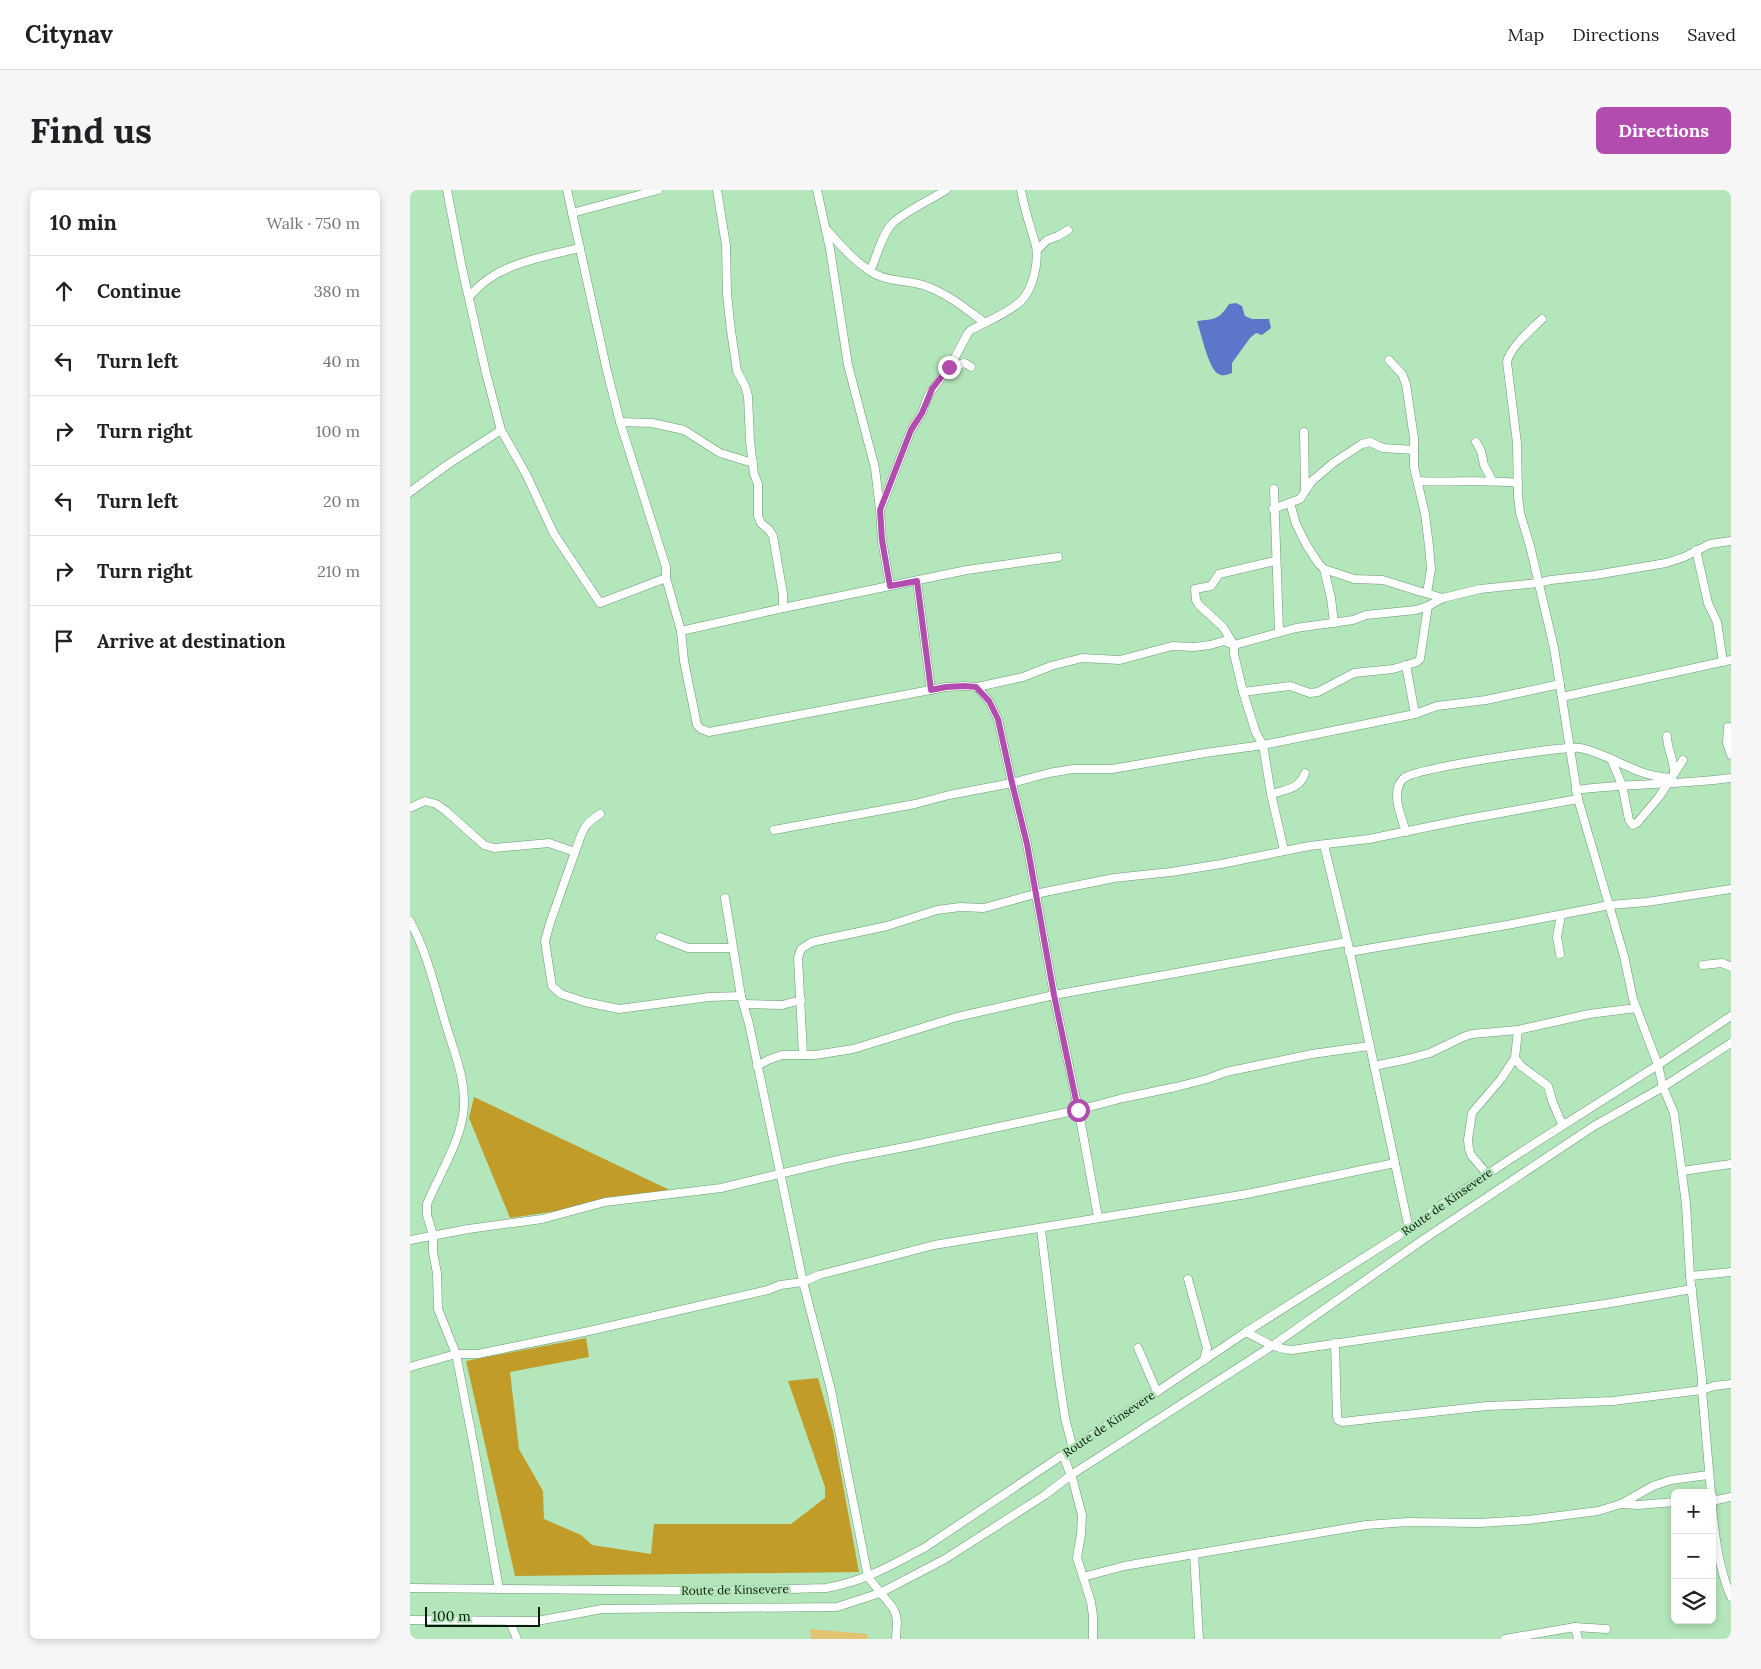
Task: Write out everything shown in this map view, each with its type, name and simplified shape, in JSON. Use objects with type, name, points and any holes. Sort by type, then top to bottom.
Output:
[{"type":"street","points":[[447,190],[454,231],[501,430],[526,474],[554,534],[598,601],[604,602],[666,578]]},
{"type":"street","points":[[567,190],[620,422],[666,567],[666,578],[681,631],[684,661],[697,725],[705,732],[946,687],[976,687],[1023,677],[1051,666],[1082,658],[1120,660],[1172,646],[1194,647],[1224,641],[1234,645],[1280,631],[1334,623],[1366,615],[1416,610],[1444,598],[1499,586],[1538,583],[1666,563],[1684,557],[1710,544],[1731,541]]},
{"type":"street","points":[[572,213],[658,190]]},
{"type":"street","points":[[717,190],[726,245],[727,294],[737,371],[746,386],[748,396],[749,430],[758,484],[758,516],[761,523],[773,536],[783,608]]},
{"type":"street","points":[[817,190],[830,249],[848,365],[875,468],[882,540],[890,586]]},
{"type":"street","points":[[870,271],[887,231],[892,224],[946,190]]},
{"type":"street","points":[[880,510],[911,430],[922,413],[932,389],[949,367],[968,333],[1024,298],[1035,273],[1036,250],[1021,190]]},
{"type":"street","points":[[826,229],[845,251],[870,271],[894,281],[923,285],[960,302],[985,323]]},
{"type":"street","points":[[1036,250],[1047,240],[1068,230]]},
{"type":"street","points":[[469,297],[480,285],[508,268],[580,248]]},
{"type":"street","points":[[1542,319],[1515,347],[1509,356],[1508,362],[1516,443],[1520,513],[1530,546],[1554,648],[1578,799],[1610,905],[1636,1008],[1658,1064],[1674,1113],[1686,1204],[1690,1276],[1702,1379],[1710,1489]]},
{"type":"street","points":[[1389,360],[1402,374],[1406,384],[1414,438],[1414,467],[1429,546],[1431,569],[1427,593]]},
{"type":"street","points":[[949,367],[965,363],[971,367]]},
{"type":"street","points":[[620,422],[652,423],[684,430],[720,452],[753,463]]},
{"type":"street","points":[[410,492],[501,430]]},
{"type":"street","points":[[1304,432],[1305,490]]},
{"type":"street","points":[[1273,509],[1300,499],[1305,490],[1333,463],[1362,444],[1370,442],[1383,448],[1414,450]]},
{"type":"street","points":[[1476,442],[1481,451],[1484,465],[1492,480]]},
{"type":"street","points":[[1418,481],[1469,482],[1492,480],[1518,482]]},
{"type":"street","points":[[1274,489],[1275,560],[1280,631]]},
{"type":"street","points":[[1290,503],[1296,524],[1307,546],[1324,569],[1354,579],[1383,580],[1444,598]]},
{"type":"street","points":[[1562,697],[1727,661],[1717,622],[1708,602],[1696,550]]},
{"type":"street","points":[[681,631],[967,570],[1058,557]]},
{"type":"street","points":[[1275,560],[1219,574],[1211,586],[1195,589],[1196,600],[1199,605],[1223,628],[1234,645],[1234,654],[1242,692],[1262,745],[1284,850]]},
{"type":"street","points":[[1324,569],[1331,598],[1334,623]]},
{"type":"street","points":[[917,581],[931,690]]},
{"type":"street","points":[[1242,692],[1290,686],[1310,693],[1318,692],[1354,674],[1393,669],[1418,662],[1428,606]]},
{"type":"street","points":[[1406,665],[1415,714]]},
{"type":"street","points":[[774,830],[854,817],[949,795],[1012,783],[1049,773],[1073,769],[1112,769],[1262,745],[1415,714],[1437,706],[1486,700],[1560,684]]},
{"type":"street","points":[[976,687],[989,701],[998,719],[1027,844],[1054,995],[1098,1218]]},
{"type":"street","points":[[1728,727],[1727,743],[1731,755]]},
{"type":"street","points":[[1667,736],[1668,749],[1674,764],[1670,778]]},
{"type":"street","points":[[1406,832],[1399,811],[1398,790],[1405,778],[1432,769],[1569,747],[1593,751],[1650,775],[1670,778]]},
{"type":"street","points":[[1611,759],[1622,785],[1629,820],[1633,825],[1637,823],[1655,802],[1683,760]]},
{"type":"street","points":[[1271,794],[1292,788],[1302,780],[1305,773]]},
{"type":"street","points":[[1576,790],[1670,778],[1731,778]]},
{"type":"street","points":[[803,1055],[798,958],[805,945],[812,942],[902,922],[938,910],[960,907],[984,908],[1035,894],[1114,878],[1171,872],[1221,864],[1284,850],[1369,839],[1578,799]]},
{"type":"street","points":[[410,808],[425,801],[436,804],[484,845],[494,848],[549,843],[576,852]]},
{"type":"street","points":[[600,814],[589,821],[584,828],[545,941],[552,986],[556,990],[561,994],[585,1002],[619,1009],[709,997],[782,1005],[801,1000]]},
{"type":"street","points":[[1324,845],[1409,1229]]},
{"type":"street","points":[[1349,952],[1610,905],[1647,902],[1731,889]]},
{"type":"street","points":[[725,898],[742,1000],[782,1174],[803,1282],[831,1390],[868,1577],[893,1608],[897,1622],[896,1639]]},
{"type":"street","points":[[1560,954],[1557,938],[1561,914]]},
{"type":"street","points":[[410,921],[430,968],[459,1066],[464,1091],[463,1116],[458,1135],[427,1204],[427,1215],[433,1236],[433,1252],[438,1284],[438,1309],[456,1354],[499,1589]]},
{"type":"street","points":[[660,937],[688,948],[733,948]]},
{"type":"street","points":[[757,1066],[775,1057],[792,1054],[831,1053],[853,1049],[957,1017],[1054,995],[1347,942]]},
{"type":"street","points":[[1704,965],[1722,963],[1731,967]]},
{"type":"street","points":[[1374,1066],[1424,1054],[1472,1034],[1518,1030],[1588,1014],[1636,1008]]},
{"type":"street","name":"Route de Kinsevere","points":[[410,1588],[718,1591],[826,1588],[868,1577],[924,1548],[1246,1332],[1409,1229],[1487,1174],[1731,1016]]},
{"type":"street","points":[[1487,1174],[1471,1155],[1469,1149],[1468,1140],[1472,1113],[1474,1108],[1494,1088],[1515,1058],[1518,1030]]},
{"type":"street","points":[[410,1620],[537,1621],[602,1609],[837,1607],[880,1593],[945,1559],[1045,1495],[1071,1475],[1272,1346],[1424,1239],[1578,1137],[1664,1087],[1731,1043]]},
{"type":"street","points":[[410,1240],[468,1229],[542,1219],[605,1202],[722,1188],[842,1159],[1078,1110],[1176,1087],[1226,1072],[1312,1054],[1369,1046]]},
{"type":"street","points":[[1515,1058],[1521,1066],[1548,1086],[1559,1118],[1562,1124],[1566,1123]]},
{"type":"street","points":[[410,1367],[456,1354],[478,1354],[589,1331],[768,1290],[785,1284],[803,1282],[819,1275],[934,1245],[1247,1194],[1395,1163]]},
{"type":"street","points":[[1682,1171],[1731,1164]]},
{"type":"street","points":[[1041,1229],[1058,1371],[1066,1418],[1074,1449]]},
{"type":"street","points":[[1690,1276],[1731,1272]]},
{"type":"street","points":[[1188,1279],[1208,1348],[1204,1360]]},
{"type":"street","points":[[1246,1332],[1282,1350],[1292,1350],[1692,1289]]},
{"type":"street","points":[[1336,1343],[1337,1416],[1338,1420],[1342,1422],[1487,1406],[1613,1401],[1702,1390],[1731,1384]]},
{"type":"street","points":[[1138,1348],[1157,1392]]},
{"type":"street","points":[[1063,1455],[1071,1475],[1082,1515],[1077,1558],[1091,1602],[1093,1639]]},
{"type":"street","points":[[1083,1578],[1124,1566],[1366,1525],[1480,1523],[1528,1520],[1598,1511],[1621,1504],[1653,1486],[1671,1480],[1708,1476]]},
{"type":"street","points":[[1716,1500],[1731,1497]]},
{"type":"street","points":[[1621,1504],[1638,1505],[1671,1502]]},
{"type":"street","points":[[1714,1534],[1723,1576],[1731,1597]]},
{"type":"street","points":[[1194,1554],[1199,1639]]},
{"type":"street","points":[[510,1622],[517,1639]]},
{"type":"street","points":[[1575,1627],[1578,1639]]},
{"type":"street","points":[[1505,1639],[1575,1627],[1606,1629]]},
{"type":"shaded area","points":[[474,1097],[676,1193],[510,1218],[469,1118]]},
{"type":"shaded area","points":[[586,1338],[589,1357],[510,1372],[519,1449],[543,1491],[544,1519],[581,1535],[592,1545],[651,1554],[654,1524],[791,1524],[825,1498],[825,1487],[788,1381],[818,1378],[833,1431],[859,1572],[515,1576],[466,1361]]},
{"type":"shaded area","points":[[810,1629],[867,1634],[868,1639],[811,1639]]},
{"type":"water","points":[[1236,303],[1242,306],[1245,316],[1252,319],[1269,319],[1271,328],[1262,335],[1256,333],[1250,338],[1232,363],[1232,373],[1221,375],[1217,373],[1211,364],[1197,321],[1216,318],[1229,304]]},
{"type":"route","points":[[949,367],[928,396],[922,413],[911,430],[900,454],[892,481],[880,510],[882,540],[890,586],[917,581],[931,690],[946,687],[976,687],[989,701],[998,719],[1027,844],[1054,995],[1078,1110]]}]
